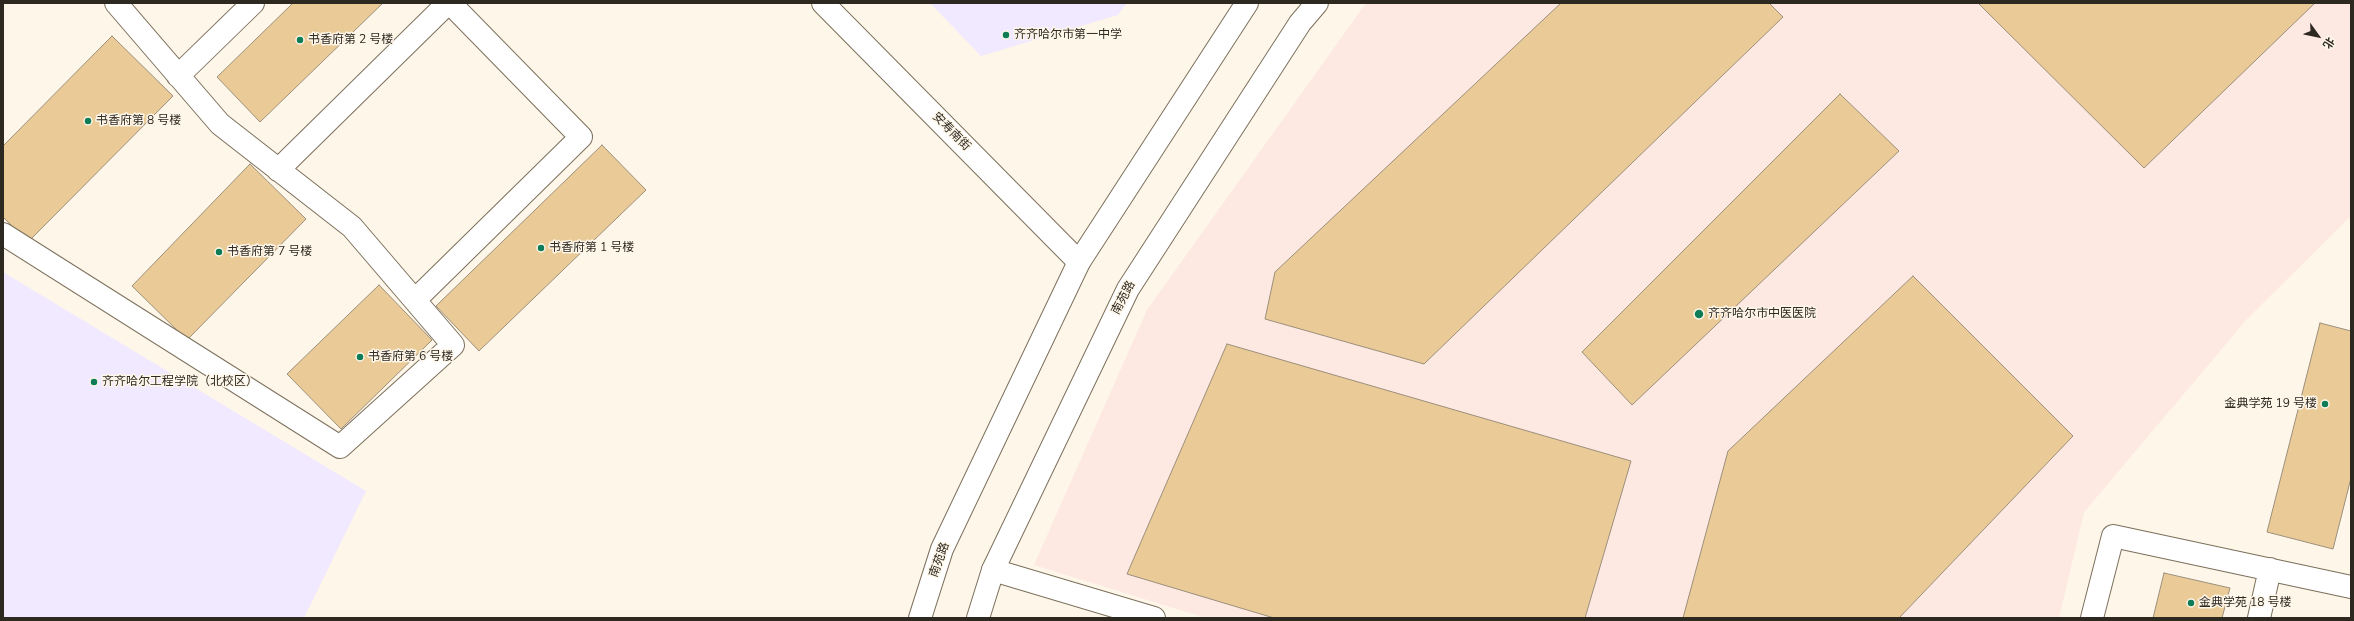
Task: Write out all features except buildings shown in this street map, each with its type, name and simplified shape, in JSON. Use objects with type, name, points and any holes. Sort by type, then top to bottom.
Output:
[{"type":"street","points":[[3,234],[340,446],[453,345],[352,227],[220,124],[116,3]]},
{"type":"street","points":[[178,76],[253,3]]},
{"type":"street","points":[[278,170],[449,3],[581,137],[415,300]]},
{"type":"street","name":"安寿南街","points":[[823,3],[1079,262]]},
{"type":"street","name":"南苑路","points":[[920,618],[942,549],[1079,262],[1247,3]]},
{"type":"street","name":"南苑路","points":[[978,618],[993,570],[1128,288],[1300,23],[1317,3]]},
{"type":"street","points":[[2092,618],[2113,536],[2351,587]]},
{"type":"street","points":[[2258,618],[2270,569]]},
{"type":"street","points":[[993,570],[1154,618]]},
{"type":"shaded area","name":"齐齐哈尔市第一中学","points":[[930,3],[1127,3],[1118,15],[981,56]]},
{"type":"shaded area","name":"齐齐哈尔市中医医院","points":[[1366,3],[2351,3],[2351,216],[2248,318],[2084,512],[2059,618],[1206,618],[1034,565],[1147,310]]},
{"type":"shaded area","name":"齐齐哈尔工程学院（北校区）","points":[[3,272],[366,491],[304,618],[3,618]]},
{"type":"place","name":"齐齐哈尔市第一中学","points":[[1006,35]]},
{"type":"place","name":"书香府第 2 号楼","points":[[300,40]]},
{"type":"place","name":"书香府第 8 号楼","points":[[88,121]]},
{"type":"place","name":"书香府第 1 号楼","points":[[541,248]]},
{"type":"place","name":"书香府第 7 号楼","points":[[219,252]]},
{"type":"place","name":"齐齐哈尔市中医医院","points":[[1699,314]]},
{"type":"place","name":"书香府第 6 号楼","points":[[360,357]]},
{"type":"place","name":"齐齐哈尔工程学院（北校区）","points":[[94,382]]},
{"type":"place","name":"金典学苑 19 号楼","points":[[2325,404]]},
{"type":"place","name":"金典学苑 18 号楼","points":[[2191,603]]}]
